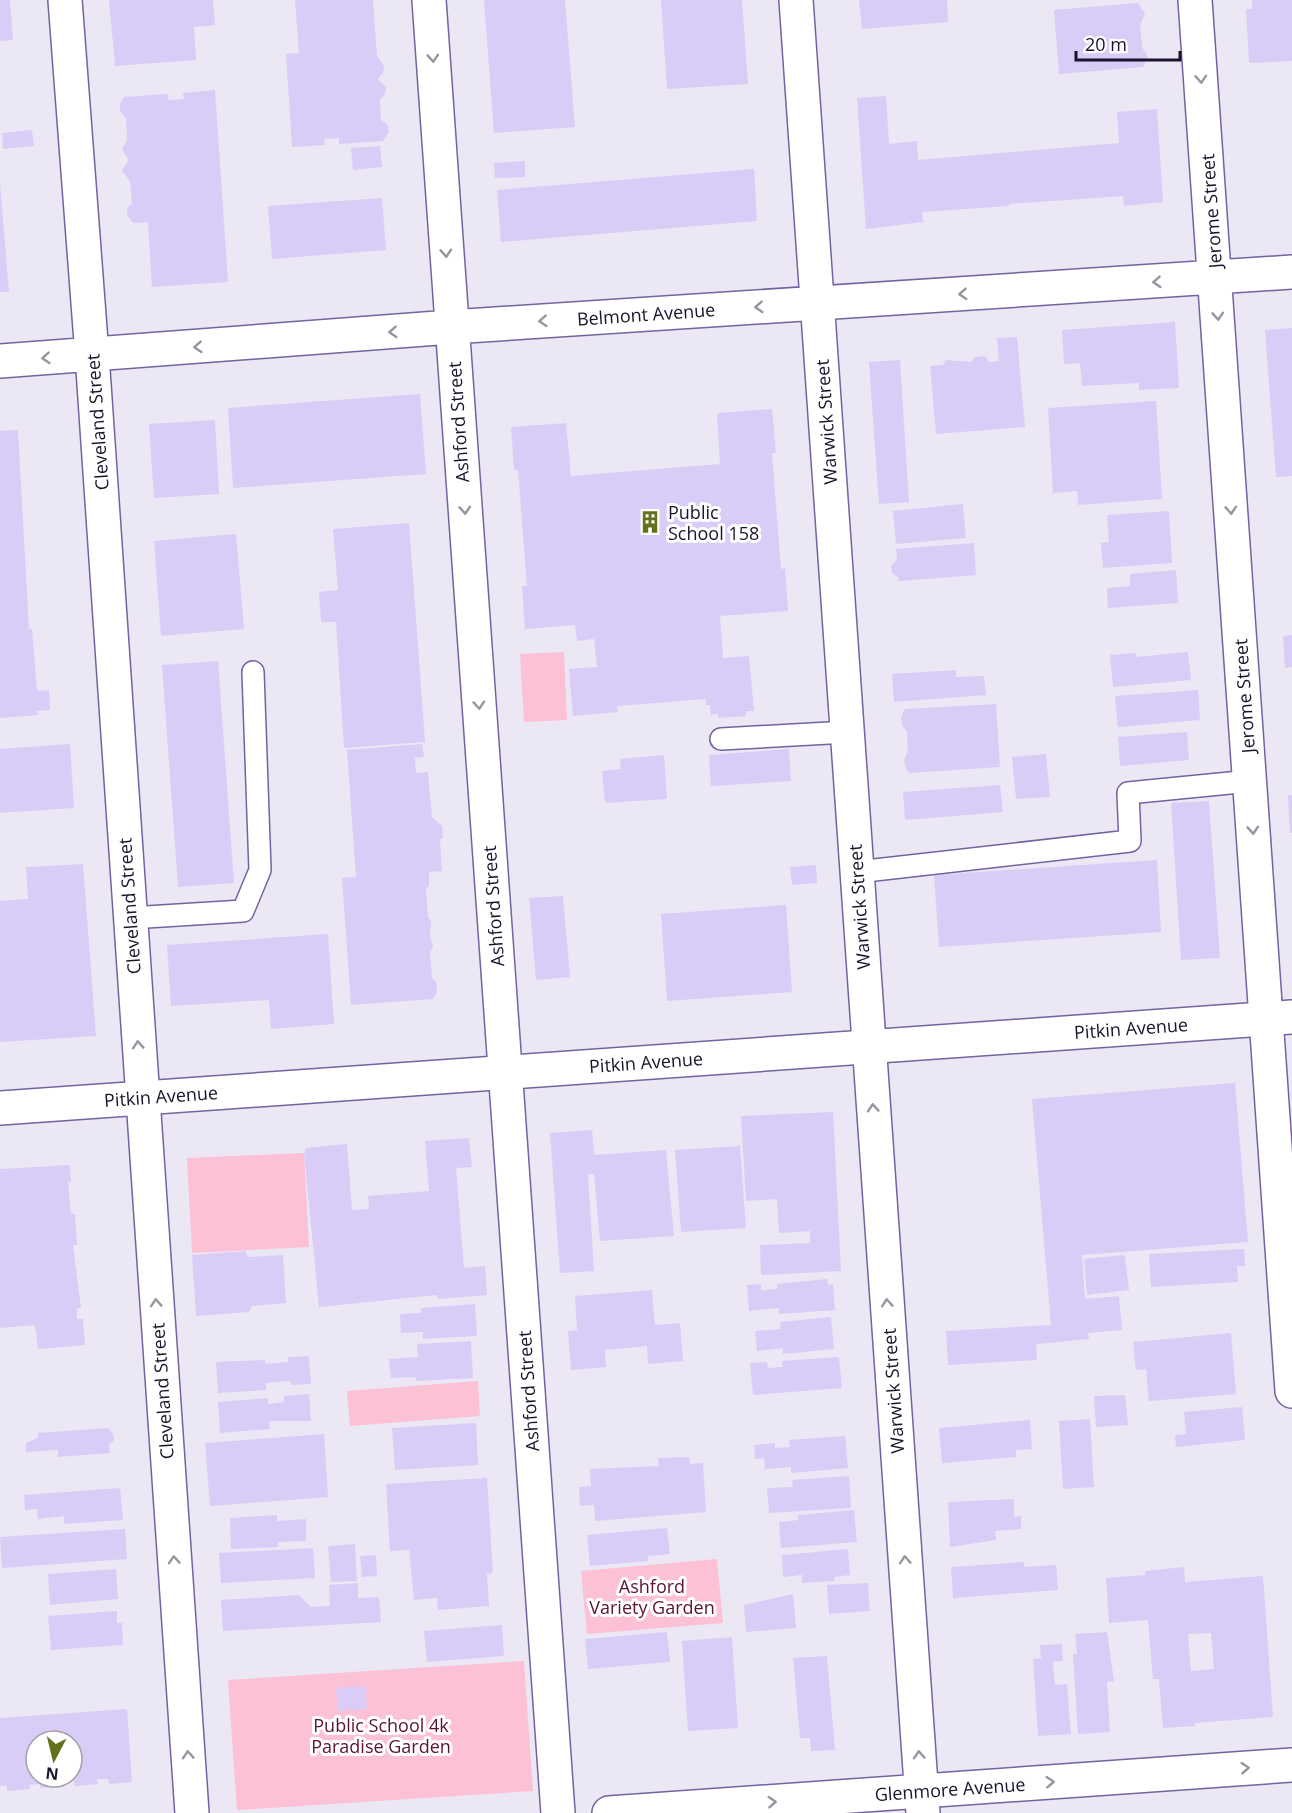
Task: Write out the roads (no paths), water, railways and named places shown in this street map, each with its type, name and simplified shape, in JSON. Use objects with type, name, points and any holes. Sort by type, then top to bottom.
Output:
[{"type":"street","name":"Cleveland Street","points":[[65,0],[92,355],[192,1813]]},
{"type":"street","name":"Ashford Street","points":[[429,0],[558,1813]]},
{"type":"street","name":"Warwick Street","points":[[796,0],[922,1802]]},
{"type":"street","name":"Jerome Street","points":[[1195,0],[1250,781],[1279,1018],[1292,1391]]},
{"type":"street","name":"Belmont Avenue","points":[[0,361],[451,327],[1292,272]]},
{"type":"street","name":"Pitkin Avenue","points":[[0,1108],[1279,1018]]},
{"type":"street","name":"Glenmore Avenue","points":[[609,1813],[922,1802],[1292,1765]]},
{"type":"lane","points":[[130,918],[243,911],[260,870],[253,672]]},
{"type":"lane","points":[[721,739],[847,732]]},
{"type":"lane","points":[[856,872],[1130,841],[1128,793],[1250,781]]},
{"type":"place","name":"Public School 158","points":[[650,522]]},
{"type":"park label","name":"Ashford Variety Garden","points":[[652,1596]]},
{"type":"park label","name":"Public School 4k Paradise Garden","points":[[381,1735]]}]
